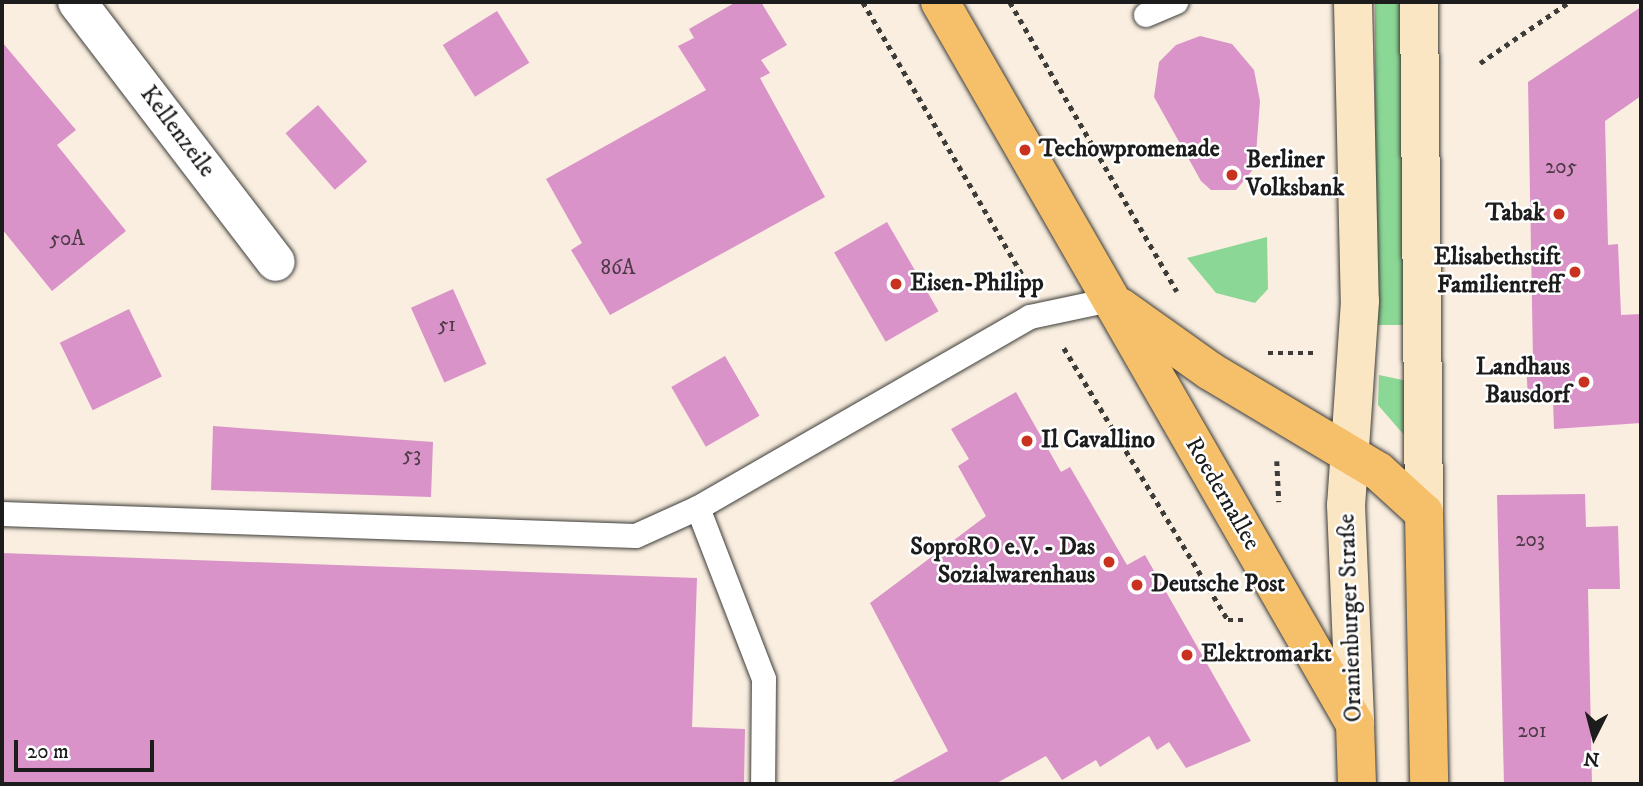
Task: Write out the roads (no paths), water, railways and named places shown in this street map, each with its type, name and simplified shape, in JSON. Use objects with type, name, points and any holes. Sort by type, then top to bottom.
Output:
[{"type":"main road","name":"Roedernallee","points":[[940,2],[1355,724]]},
{"type":"main road","name":"Oranienburger Straße","points":[[1353,2],[1360,301],[1348,452],[1357,784]]},
{"type":"main road","points":[[1419,2],[1429,784]]},
{"type":"main road","name":"Roedernallee","points":[[1110,300],[1210,371],[1348,452]]},
{"type":"main road","points":[[1348,452],[1424,513]]},
{"type":"street","name":"Kellenzeile","points":[[78,2],[276,262]]},
{"type":"lane","points":[[1146,15],[1176,2]]},
{"type":"lane","points":[[2,514],[636,536],[698,508],[1030,317],[1110,300]]},
{"type":"lane","points":[[698,508],[764,679],[763,784]]},
{"type":"place","name":"Techowpromenade","points":[[1025,150]]},
{"type":"place","name":"Berliner Volksbank","points":[[1232,175]]},
{"type":"place","name":"Tabak","points":[[1559,214]]},
{"type":"place","name":"Elisabethstift Familientreff","points":[[1575,272]]},
{"type":"place","name":"Eisen-Philipp","points":[[896,284]]},
{"type":"place","name":"Landhaus Bausdorf","points":[[1584,382]]},
{"type":"place","name":"Il Cavallino","points":[[1027,441]]},
{"type":"place","name":"SoproRO e.V. - Das Sozialwarenhaus","points":[[1109,562]]},
{"type":"place","name":"Deutsche Post","points":[[1137,585]]},
{"type":"place","name":"Elektromarkt","points":[[1187,655]]}]
